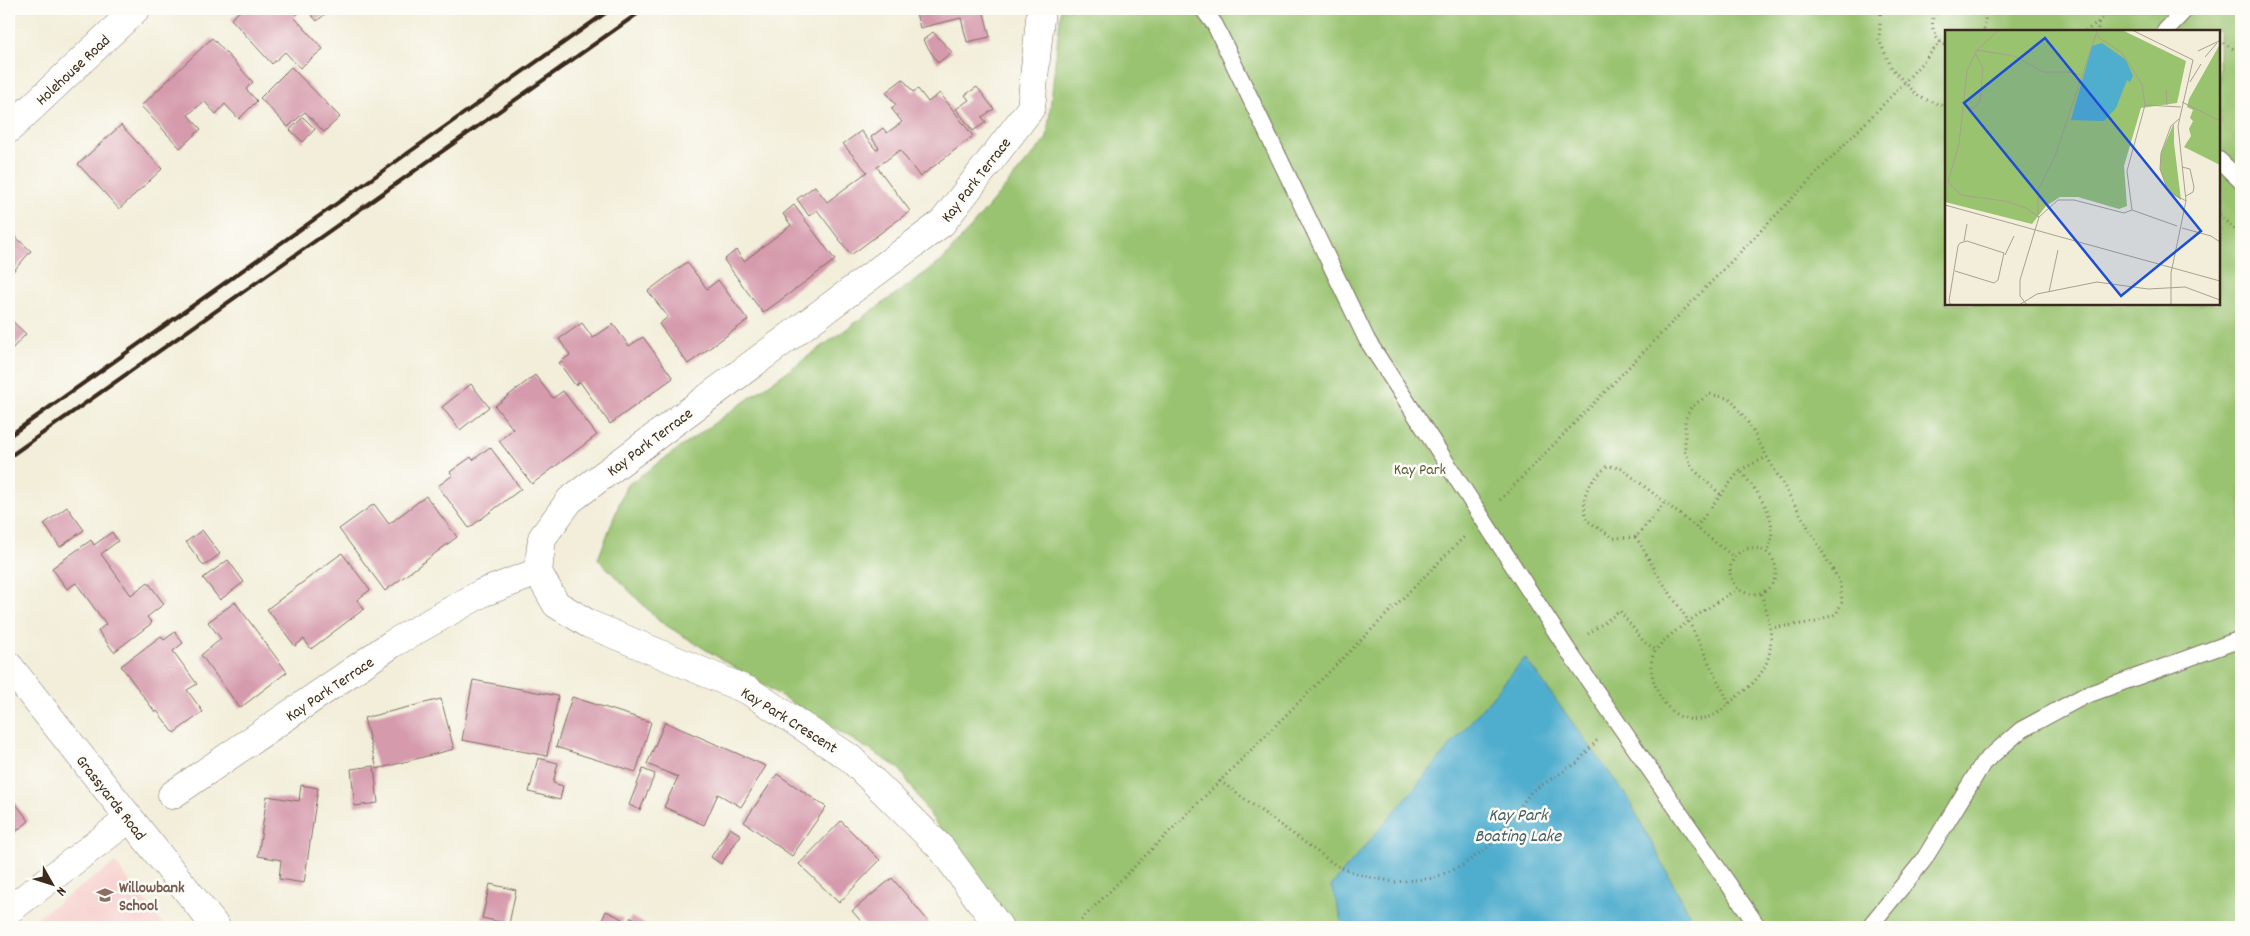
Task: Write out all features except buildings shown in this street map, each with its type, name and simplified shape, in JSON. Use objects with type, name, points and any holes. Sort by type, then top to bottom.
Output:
[{"type":"street","name":"Holehouse Road","points":[[9,128],[136,9]]},
{"type":"street","name":"Kay Park Terrace","points":[[172,795],[392,644],[482,593],[538,572],[542,538],[570,500],[942,223],[1031,108],[1041,9]]},
{"type":"street","name":"Kay Park Crescent","points":[[538,572],[556,604],[589,624],[749,691],[850,758],[942,849],[999,927]]},
{"type":"street","name":"Grassyards Road","points":[[9,666],[216,927]]},
{"type":"street","points":[[9,910],[129,819]]},
{"type":"lane","points":[[1203,9],[1215,25],[1367,340],[1567,649],[1758,927]]},
{"type":"lane","points":[[2166,30],[2186,9]]},
{"type":"lane","points":[[2220,161],[2241,181]]},
{"type":"lane","points":[[1869,927],[1923,861],[1984,763],[2021,730],[2084,696],[2241,640]]},
{"type":"path","points":[[1881,9],[1879,40],[1892,69],[1919,97],[1945,107]]},
{"type":"path","points":[[1937,9],[1932,23],[1934,34],[1945,45]]},
{"type":"path","points":[[1982,9],[1985,19],[1984,30]]},
{"type":"path","points":[[2087,30],[2098,24],[2112,9]]},
{"type":"path","points":[[2098,24],[2098,30]]},
{"type":"path","points":[[1074,927],[1483,518],[1904,83],[1941,42]]},
{"type":"path","points":[[2220,42],[2241,53]]},
{"type":"path","points":[[2220,216],[2241,235]]},
{"type":"path","points":[[1720,494],[1693,469],[1685,451],[1685,420],[1691,407],[1710,394],[1731,399],[1749,424],[1840,582],[1842,602],[1836,614],[1816,622],[1772,628]]},
{"type":"path","points":[[1696,527],[1740,470],[1768,457]]},
{"type":"path","points":[[1664,503],[1636,537],[1614,538],[1586,520],[1583,498],[1592,481],[1607,466],[1621,468],[1734,557]]},
{"type":"path","points":[[1740,470],[1762,500],[1772,524],[1772,539],[1766,552]]},
{"type":"path","points":[[1636,537],[1661,580],[1689,622],[1729,704]]},
{"type":"path","points":[[1754,548],[1766,552],[1772,558],[1776,574],[1774,582],[1761,592],[1749,594],[1738,588],[1730,573],[1734,557],[1746,549],[1754,548]]},
{"type":"path","points":[[1738,588],[1689,622],[1656,650],[1650,667],[1656,686],[1669,710],[1683,720],[1715,715],[1758,679],[1768,656],[1772,628],[1761,592]]},
{"type":"path","points":[[1567,649],[1620,611],[1644,642],[1656,650]]},
{"type":"path","points":[[1220,781],[1336,866],[1364,876],[1395,882],[1434,878],[1463,865],[1488,847],[1532,791],[1577,763],[1592,745]]},
{"type":"shaded area","name":"Willowbank School","points":[[115,863],[165,927],[23,927]]},
{"type":"green space","name":"Kay Park","points":[[1061,9],[2241,9],[2241,927],[1005,927],[899,768],[659,621],[598,559],[626,486],[942,261],[1047,138]]},
{"type":"water","name":"Kay Park Boating Lake","points":[[1525,658],[1628,798],[1696,927],[1344,927],[1331,886]]},
{"type":"railway","points":[[9,436],[611,9]]},
{"type":"railway","points":[[9,457],[644,9]]},
{"type":"place","name":"Willowbank School","points":[[105,895]]}]
